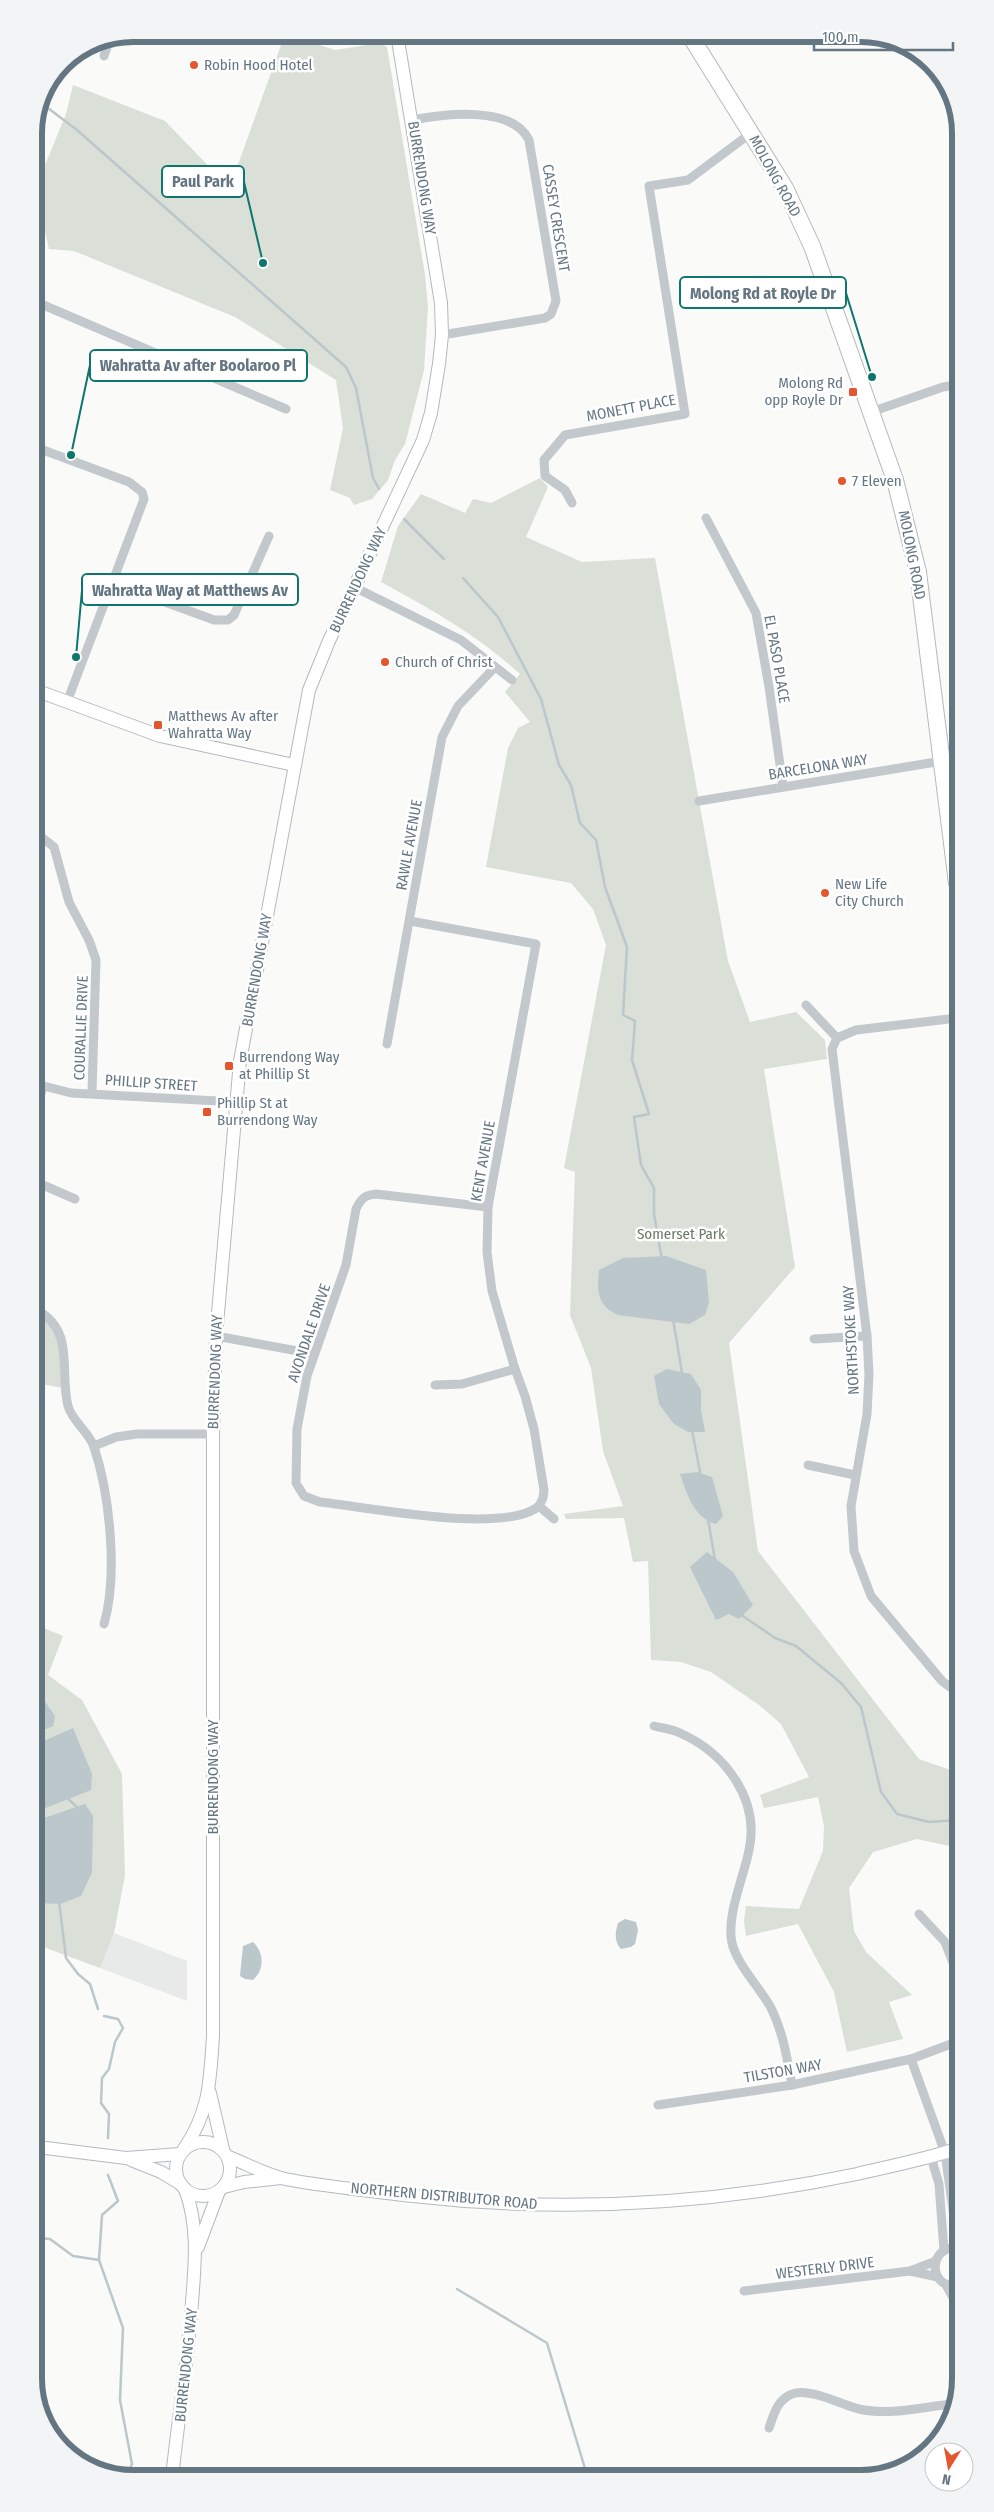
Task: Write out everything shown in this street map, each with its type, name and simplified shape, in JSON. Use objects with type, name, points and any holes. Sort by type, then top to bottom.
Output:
[{"type":"highway","name":"MOLONG ROAD","points":[[694,43],[785,188],[812,246],[897,489],[918,572],[952,842]]},
{"type":"main road","name":"BURRENDONG WAY","points":[[182,2151],[198,2128],[209,2088],[213,2036],[213,1434],[216,1336],[240,1061],[309,690],[329,641],[423,440],[436,390],[442,335],[438,272],[398,42]]},
{"type":"main road","points":[[43,693],[180,742],[294,765]]},
{"type":"main road","name":"BURRENDONG WAY","points":[[209,2088],[214,2118],[226,2153]]},
{"type":"main road","points":[[42,2148],[126,2158],[182,2151],[195,2142],[206,2141],[226,2153],[231,2172],[222,2189],[209,2195],[200,2196],[161,2172],[126,2158]]},
{"type":"main road","points":[[182,2151],[176,2168],[183,2186]]},
{"type":"main road","name":"NORTHERN DISTRIBUTOR ROAD","points":[[222,2189],[244,2182],[284,2178],[364,2190],[484,2203],[622,2205],[708,2198],[779,2189],[931,2157],[952,2151]]},
{"type":"main road","name":"NORTHERN DISTRIBUTOR ROAD","points":[[226,2153],[284,2178]]},
{"type":"main road","name":"BURRENDONG WAY","points":[[173,2469],[188,2360],[196,2252],[192,2207],[183,2186]]},
{"type":"main road","name":"BURRENDONG WAY","points":[[196,2252],[222,2189]]},
{"type":"street","points":[[104,56],[107,46]]},
{"type":"street","name":"CASSEY CRESCENT","points":[[412,120],[464,112],[506,122],[525,132],[529,140],[556,302],[551,314],[545,318],[442,335]]},
{"type":"street","name":"MONETT PLACE","points":[[572,503],[564,490],[545,476],[544,460],[565,434],[685,414],[649,186],[688,180],[751,133]]},
{"type":"street","points":[[43,304],[286,409]]},
{"type":"street","points":[[871,412],[952,386]]},
{"type":"street","points":[[43,450],[128,482],[142,492],[142,507],[67,702]]},
{"type":"street","name":"EL PASO PLACE","points":[[706,518],[756,613],[770,687],[784,786]]},
{"type":"street","points":[[114,582],[214,620],[228,620],[234,615],[269,536]]},
{"type":"street","points":[[354,587],[461,640],[512,680]]},
{"type":"street","name":"RAWLE AVENUE","points":[[387,1044],[442,737],[458,706],[496,667]]},
{"type":"street","name":"BARCELONA WAY","points":[[699,801],[942,761]]},
{"type":"street","name":"COURALLIE DRIVE","points":[[43,838],[54,847],[69,902],[90,940],[96,960],[97,980],[92,1092]]},
{"type":"street","name":"KENT AVENUE","points":[[410,921],[536,944],[488,1206],[487,1252],[492,1291],[514,1369],[525,1396],[535,1438],[544,1490],[539,1506]]},
{"type":"street","points":[[806,1005],[837,1038],[856,1030],[952,1019]]},
{"type":"street","name":"NORTHSTOKE WAY","points":[[837,1038],[832,1051],[868,1336],[867,1414],[854,1475],[851,1506],[854,1551],[871,1596],[942,1681],[952,1689]]},
{"type":"street","name":"PHILLIP STREET","points":[[43,1087],[71,1093],[92,1092],[236,1102]]},
{"type":"street","points":[[43,1185],[76,1199]]},
{"type":"street","name":"AVONDALE DRIVE","points":[[488,1206],[376,1194],[366,1195],[356,1209],[341,1283],[314,1354],[305,1384],[297,1428],[296,1483],[304,1496],[320,1502],[469,1519],[518,1516],[534,1511],[539,1506]]},
{"type":"street","points":[[42,1313],[59,1332],[65,1357],[63,1388],[68,1409],[94,1446],[107,1495],[110,1528],[110,1606],[104,1624]]},
{"type":"street","points":[[216,1336],[314,1354]]},
{"type":"street","points":[[814,1339],[868,1336]]},
{"type":"street","points":[[435,1385],[462,1384],[514,1369]]},
{"type":"street","points":[[94,1446],[116,1437],[137,1434],[213,1434]]},
{"type":"street","points":[[808,1465],[854,1475]]},
{"type":"street","points":[[539,1506],[554,1519]]},
{"type":"street","points":[[654,1726],[679,1732],[712,1752],[735,1779],[750,1807],[750,1848],[736,1893],[732,1943],[750,1977],[770,2006],[781,2029],[792,2085]]},
{"type":"street","points":[[919,1914],[945,1942],[952,1960]]},
{"type":"street","name":"TILSTON WAY","points":[[658,2105],[792,2085],[911,2059],[952,2044]]},
{"type":"street","points":[[911,2059],[945,2153],[952,2203]]},
{"type":"street","points":[[931,2157],[939,2184],[944,2251]]},
{"type":"street","points":[[952,2248],[944,2251],[936,2261],[935,2270],[952,2295]]},
{"type":"street","name":"WESTERLY DRIVE","points":[[744,2291],[910,2271],[936,2261]]},
{"type":"street","name":"WESTERLY DRIVE","points":[[910,2271],[938,2277]]},
{"type":"street","points":[[946,2284],[952,2284]]},
{"type":"street","points":[[769,2428],[777,2406],[782,2399],[794,2393],[810,2393],[874,2411],[948,2404]]},
{"type":"shaded area","points":[[666,1256],[706,1270],[709,1303],[705,1315],[689,1324],[618,1315],[605,1307],[598,1290],[599,1270],[623,1258]]},
{"type":"shaded area","points":[[667,1369],[691,1374],[701,1390],[701,1410],[705,1432],[688,1432],[674,1424],[659,1404],[654,1376]]},
{"type":"shaded area","points":[[697,1472],[712,1477],[723,1516],[716,1524],[708,1521],[697,1511],[692,1504],[680,1474]]},
{"type":"shaded area","points":[[707,1552],[733,1572],[753,1605],[739,1619],[729,1614],[716,1620],[690,1567]]},
{"type":"shaded area","points":[[42,1698],[55,1716],[53,1726],[42,1731]]},
{"type":"shaded area","points":[[73,1728],[92,1774],[91,1790],[42,1809],[42,1742]]},
{"type":"shaded area","points":[[85,1804],[93,1816],[92,1872],[81,1896],[60,1904],[42,1903],[42,1819]]},
{"type":"shaded area","points":[[625,1919],[636,1922],[638,1930],[635,1944],[621,1949],[616,1940],[616,1930],[618,1923]]},
{"type":"shaded area","points":[[114,1933],[187,1961],[187,2001],[100,1968]]},
{"type":"shaded area","points":[[253,1942],[257,1946],[262,1961],[260,1971],[253,1980],[240,1976],[243,1946]]},
{"type":"green space","points":[[282,42],[311,42],[335,50],[380,43],[387,47],[425,275],[428,308],[424,370],[405,444],[395,460],[388,480],[372,499],[354,505],[350,498],[330,490],[343,428],[336,380],[235,317],[74,251],[49,249],[43,225],[43,170],[66,114],[73,85],[165,121],[225,183],[236,170]]},
{"type":"green space","name":"Somerset Park","points":[[540,478],[548,487],[526,537],[582,562],[655,558],[728,961],[750,1022],[796,1012],[825,1040],[827,1059],[764,1069],[795,1267],[729,1343],[758,1551],[919,1759],[952,1771],[952,1846],[917,1839],[873,1852],[849,1888],[854,1931],[866,1952],[912,1995],[889,2002],[903,2039],[847,2052],[834,1992],[798,1924],[746,1936],[744,1921],[746,1906],[799,1909],[823,1851],[824,1826],[818,1797],[764,1808],[760,1795],[809,1777],[781,1724],[759,1705],[711,1672],[681,1662],[651,1660],[648,1561],[633,1562],[624,1518],[566,1519],[564,1514],[623,1506],[603,1451],[591,1368],[570,1315],[575,1172],[564,1168],[606,945],[593,909],[571,883],[486,867],[508,748],[518,728],[530,722],[505,692],[520,674],[470,635],[436,613],[381,582],[398,526],[421,494],[465,513],[473,499],[491,503]]},
{"type":"green space","points":[[42,1315],[59,1332],[63,1388],[42,1384]]},
{"type":"green space","points":[[42,1627],[63,1636],[48,1675],[82,1700],[122,1774],[125,1875],[114,1933],[100,1968],[42,1947]]},
{"type":"waterway","points":[[47,107],[77,130],[346,367],[356,388],[373,478],[379,489]]},
{"type":"waterway","points":[[404,519],[444,559]]},
{"type":"waterway","points":[[463,578],[498,617],[541,699],[559,765],[571,785],[580,823],[596,840],[605,887],[627,947],[623,1015],[635,1021],[632,1060],[649,1114],[634,1117],[641,1165],[654,1188],[654,1214],[662,1260]]},
{"type":"waterway","points":[[673,1319],[682,1373]]},
{"type":"waterway","points":[[692,1430],[701,1477]]},
{"type":"waterway","points":[[708,1519],[715,1560]]},
{"type":"waterway","points":[[740,1614],[775,1638],[796,1646],[841,1683],[861,1707],[881,1792],[897,1814],[929,1822],[952,1820]]},
{"type":"waterway","points":[[66,1797],[78,1808]]},
{"type":"waterway","points":[[59,1901],[66,1958],[78,1974],[90,1984],[98,2009]]},
{"type":"waterway","points":[[104,2016],[118,2019],[123,2028],[115,2042],[109,2069],[102,2078],[101,2103],[109,2114],[108,2138]]},
{"type":"waterway","points":[[108,2175],[118,2201],[102,2215],[99,2260],[123,2328],[120,2400],[132,2464],[130,2469]]},
{"type":"waterway","points":[[42,2238],[50,2239],[73,2256],[99,2260]]},
{"type":"waterway","points":[[457,2289],[547,2343],[585,2470]]},
{"type":"place","name":"Robin Hood Hotel","points":[[194,65]]},
{"type":"place","name":"Paul Park","points":[[263,263]]},
{"type":"place","name":"Molong Rd at Royle Dr","points":[[872,377]]},
{"type":"place","name":"Molong Rd opp Royle Dr","points":[[853,392]]},
{"type":"place","name":"Wahratta Av after Boolaroo Pl","points":[[71,455]]},
{"type":"place","name":"7 Eleven","points":[[842,481]]},
{"type":"place","name":"Wahratta Way at Matthews Av","points":[[76,657]]},
{"type":"place","name":"Church of Christ","points":[[385,662]]},
{"type":"place","name":"Matthews Av after Wahratta Way","points":[[158,725]]},
{"type":"place","name":"New Life City Church","points":[[825,893]]},
{"type":"place","name":"Burrendong Way at Phillip St","points":[[229,1066]]},
{"type":"place","name":"Phillip St at Burrendong Way","points":[[207,1112]]}]
